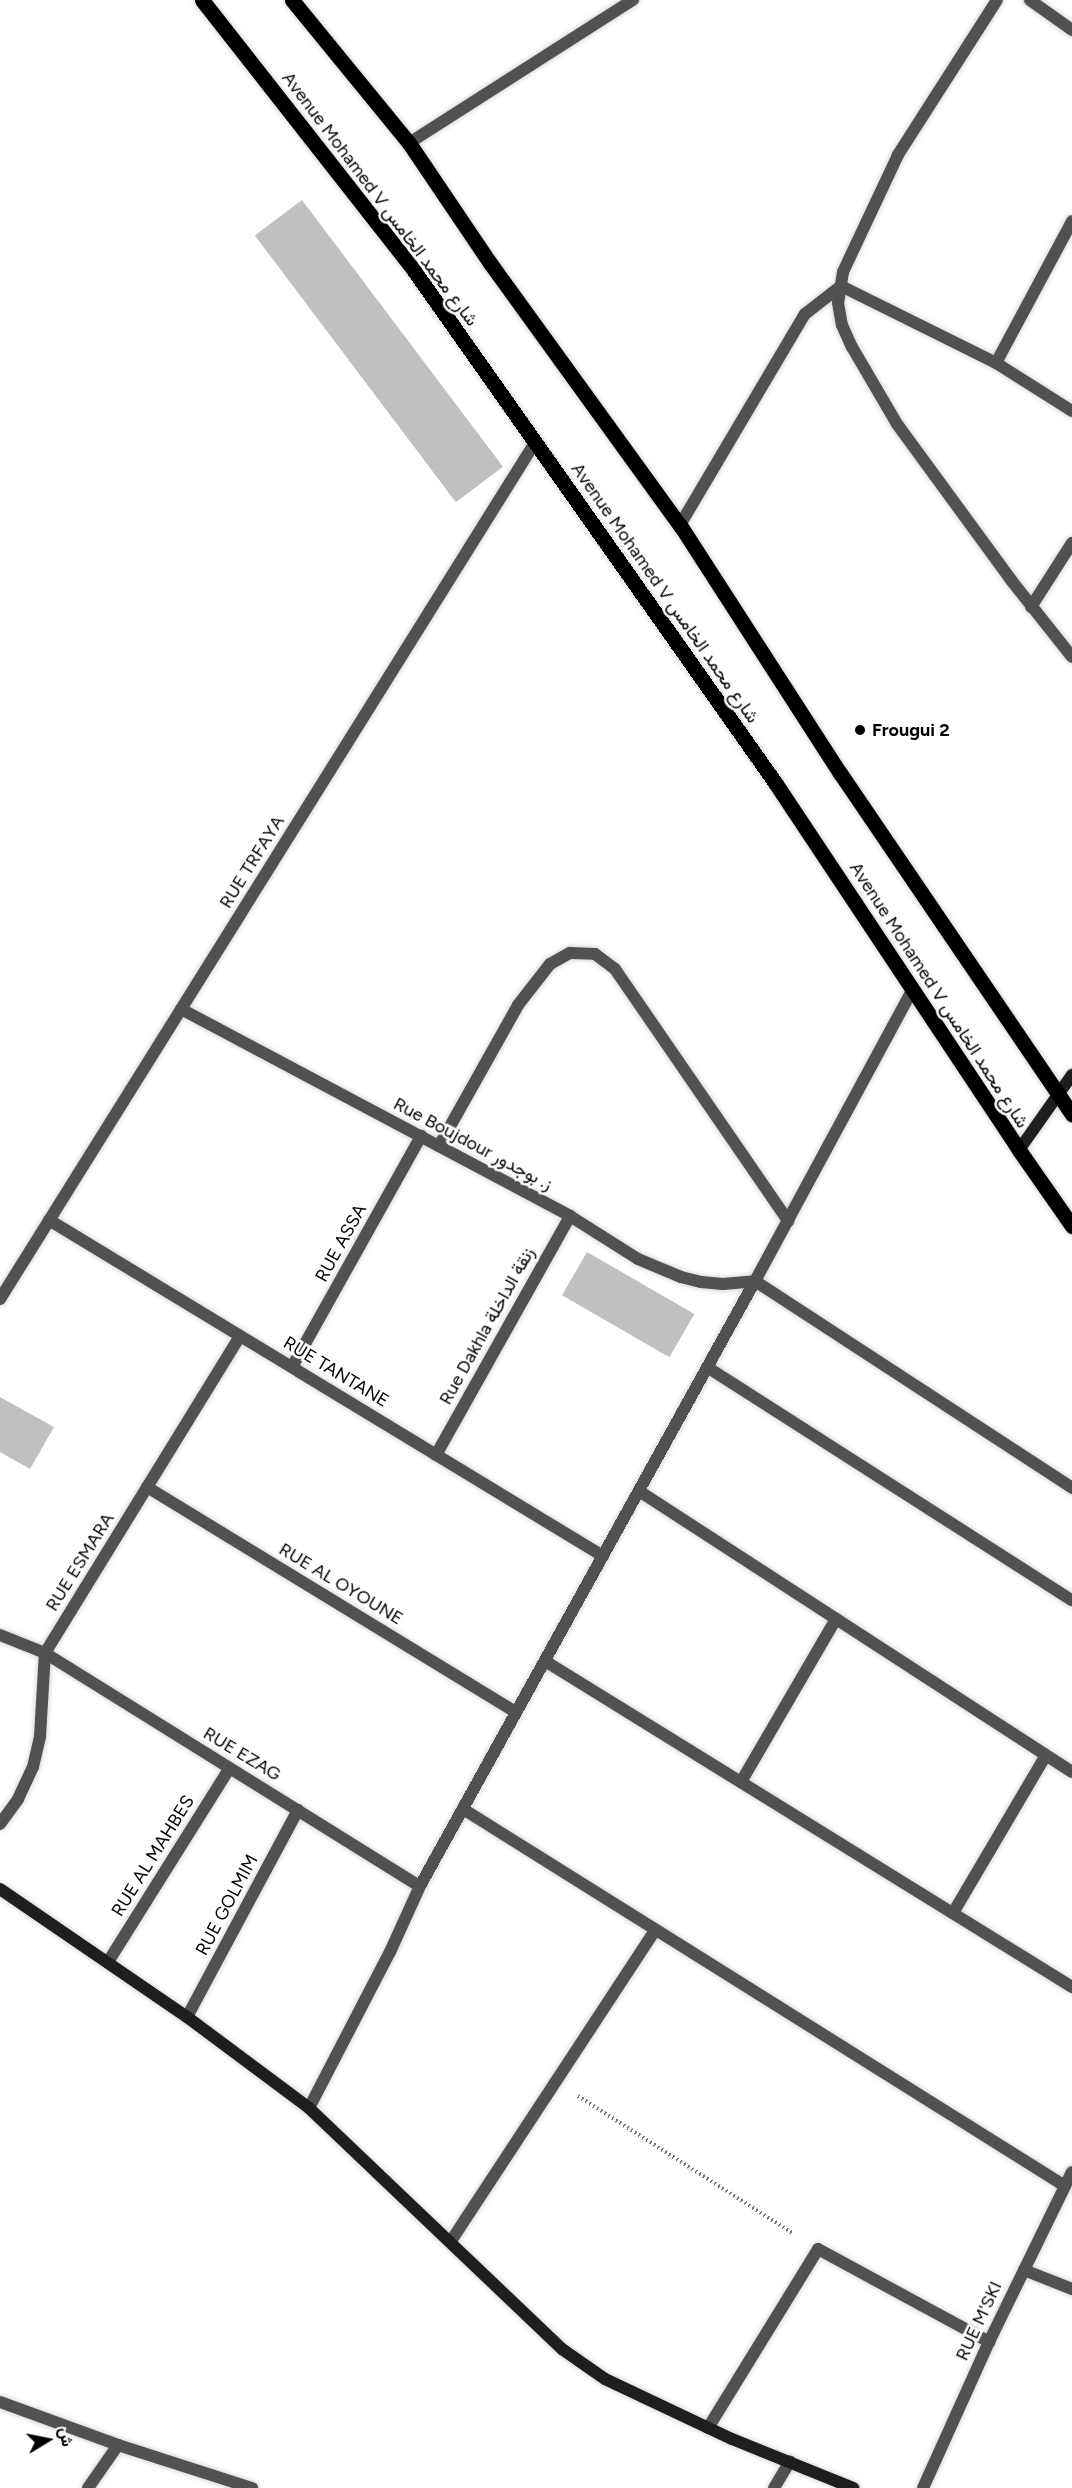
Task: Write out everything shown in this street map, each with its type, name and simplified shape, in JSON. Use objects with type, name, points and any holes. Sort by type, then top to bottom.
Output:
[{"type":"main road","name":"Avenue Mohamed V شارع محمد الخامس","points":[[202,0],[415,272],[534,444],[776,784],[1072,1226]]},
{"type":"main road","points":[[292,0],[409,143],[490,263],[680,525],[840,773],[1072,1115]]},
{"type":"street","points":[[409,143],[633,0]]},
{"type":"street","points":[[997,0],[898,155],[843,272],[838,303],[842,325],[897,424],[1031,607],[1072,657]]},
{"type":"street","points":[[1030,0],[1072,30]]},
{"type":"street","points":[[996,363],[1072,221]]},
{"type":"street","points":[[841,286],[996,363],[1072,411]]},
{"type":"street","points":[[680,525],[805,314],[841,286]]},
{"type":"street","name":"RUE TRFAYA","points":[[0,1299],[534,444]]},
{"type":"street","points":[[1031,607],[1072,543]]},
{"type":"street","points":[[439,1146],[518,1005],[550,964],[570,953],[595,954],[615,969],[788,1221]]},
{"type":"street","points":[[309,2108],[390,1952],[420,1886],[756,1281],[913,988]]},
{"type":"street","name":"Rue Boujdour ز. بوجدور","points":[[181,1009],[570,1216],[638,1259],[681,1277],[723,1284],[756,1281]]},
{"type":"street","points":[[1019,1150],[1072,1075]]},
{"type":"street","name":"RUE ASSA","points":[[291,1367],[421,1136]]},
{"type":"street","name":"Rue Dakhla زنقة الداخلة","points":[[436,1455],[570,1216]]},
{"type":"street","name":"RUE TANTANE","points":[[49,1220],[603,1556]]},
{"type":"street","points":[[756,1281],[1072,1488]]},
{"type":"street","name":"RUE ESMARA","points":[[0,1824],[18,1799],[33,1767],[40,1736],[45,1653],[240,1336]]},
{"type":"street","points":[[707,1367],[1072,1600]]},
{"type":"street","name":"RUE AL OYOUNE","points":[[147,1487],[516,1712]]},
{"type":"street","points":[[639,1491],[1072,1772]]},
{"type":"street","points":[[741,1782],[836,1619]]},
{"type":"street","name":"RUE EZAG","points":[[0,1635],[45,1653],[420,1886]]},
{"type":"street","points":[[545,1661],[1072,1987]]},
{"type":"street","points":[[953,1913],[1046,1755]]},
{"type":"street","name":"RUE AL MAHBES","points":[[108,1962],[229,1768]]},
{"type":"street","points":[[463,1809],[1065,2186]]},
{"type":"street","name":"RUE GOLMIM","points":[[187,2017],[298,1810]]},
{"type":"street","points":[[0,1889],[187,2017],[309,2108],[562,2349],[605,2379],[708,2428],[853,2488]]},
{"type":"street","points":[[451,2241],[655,1930]]},
{"type":"street","name":"RUE M'SKI","points":[[923,2488],[988,2342],[1072,2172]]},
{"type":"street","points":[[708,2428],[818,2249],[988,2342]]},
{"type":"street","points":[[1024,2270],[1072,2289]]},
{"type":"street","points":[[0,2402],[118,2445],[252,2488]]},
{"type":"street","points":[[88,2488],[118,2445]]},
{"type":"street","points":[[774,2488],[790,2461]]},
{"type":"path","points":[[556,2081],[818,2249]]},
{"type":"building","points":[[302,200],[503,467],[456,502],[255,236]]},
{"type":"building","points":[[587,1252],[694,1314],[669,1357],[562,1295]]},
{"type":"building","points":[[0,1397],[54,1427],[30,1469],[0,1452]]},
{"type":"place","name":"Frougui 2","points":[[860,730]]}]
